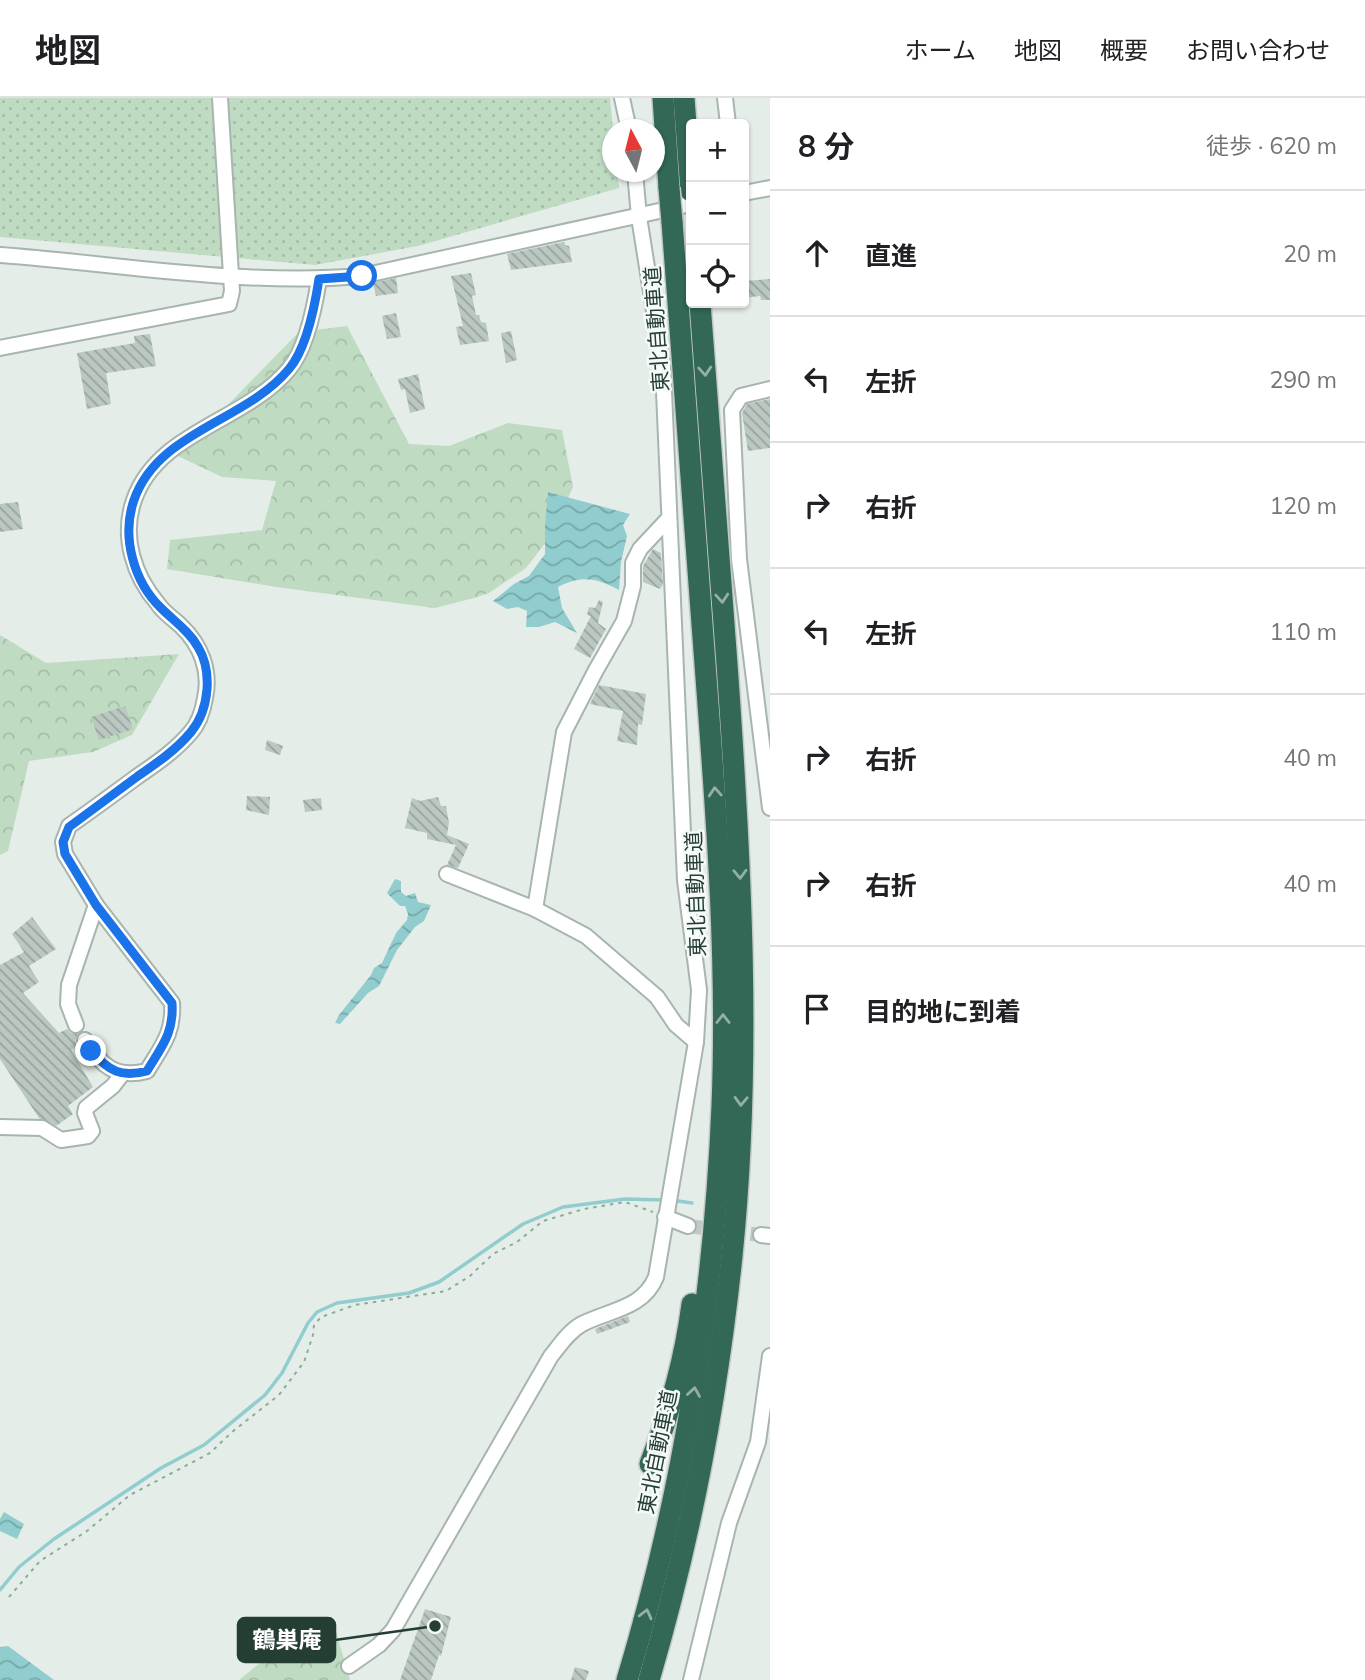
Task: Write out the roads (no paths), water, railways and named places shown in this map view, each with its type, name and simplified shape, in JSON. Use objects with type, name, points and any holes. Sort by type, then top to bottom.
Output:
[{"type":"highway","name":"東北自動車道","points":[[627,1680],[676,1489],[695,1387],[719,1162],[723,1052],[716,803],[663,98]]},
{"type":"highway","points":[[684,98],[691,182]]},
{"type":"highway","points":[[651,1680],[697,1489],[716,1387],[732,1254],[741,1101],[742,994],[737,803],[700,308]]},
{"type":"highway","points":[[650,1464],[667,1420],[691,1314],[704,1216],[711,1094],[723,1052]]},
{"type":"street","points":[[0,348],[229,304],[231,276],[220,98]]},
{"type":"street","points":[[622,98],[627,119]]},
{"type":"street","points":[[726,98],[727,119]]},
{"type":"street","points":[[349,1665],[379,1645],[393,1630],[551,1356],[566,1337],[580,1325],[637,1302],[652,1287],[656,1277],[696,1042],[699,990],[685,880],[663,369],[636,182]]},
{"type":"street","points":[[749,192],[770,188]]},
{"type":"street","points":[[0,255],[231,276],[319,279],[362,276],[686,205]]},
{"type":"street","points":[[85,1040],[105,1067],[132,1075],[147,1071],[173,1021],[172,1003],[96,905],[65,854],[63,842],[69,827],[173,751],[192,731],[203,710],[208,688],[206,668],[199,648],[183,628],[159,606],[144,585],[134,564],[129,542],[132,504],[142,479],[160,458],[267,390],[291,368],[312,322],[319,279]]},
{"type":"street","points":[[770,389],[741,396],[732,410],[739,559],[770,808]]},
{"type":"street","points":[[535,909],[564,732],[624,621],[633,586],[633,563],[640,549],[669,518]]},
{"type":"street","points":[[447,874],[535,909],[586,936],[657,997],[676,1025],[696,1042]]},
{"type":"street","points":[[76,1025],[68,1004],[69,985],[96,905]]},
{"type":"street","points":[[0,1127],[42,1128],[61,1140],[88,1136],[92,1131],[85,1113],[86,1108],[113,1086],[123,1073]]},
{"type":"street","points":[[666,1217],[688,1226]]},
{"type":"street","points":[[691,1680],[729,1523],[758,1442],[770,1356]]},
{"type":"water","points":[[548,492],[630,514],[623,525],[627,536],[621,562],[619,590],[589,580],[574,581],[558,587],[562,608],[577,633],[555,622],[539,627],[526,627],[527,611],[518,607],[507,609],[493,601],[529,576],[545,554]]},
{"type":"water","points":[[395,879],[401,881],[401,892],[406,896],[415,893],[418,902],[431,905],[424,921],[415,927],[397,950],[379,986],[368,993],[340,1024],[335,1023],[374,968],[382,963],[396,933],[407,920],[405,906],[400,906],[387,893]]},
{"type":"water","points":[[4,1512],[24,1524],[17,1539],[0,1531],[0,1519]]},
{"type":"water","points":[[8,1646],[54,1680],[0,1680],[0,1647]]},
{"type":"waterway","points":[[0,1590],[19,1567],[54,1539],[161,1468],[204,1445],[265,1395],[282,1373],[308,1323],[317,1312],[337,1303],[409,1293],[439,1282],[523,1224],[563,1207],[625,1199],[664,1200]]},
{"type":"waterway","points":[[671,1200],[692,1203]]},
{"type":"tunnel","points":[[688,1226],[761,1235]]},
{"type":"place","name":"鶴巣庵","points":[[435,1626]]}]
